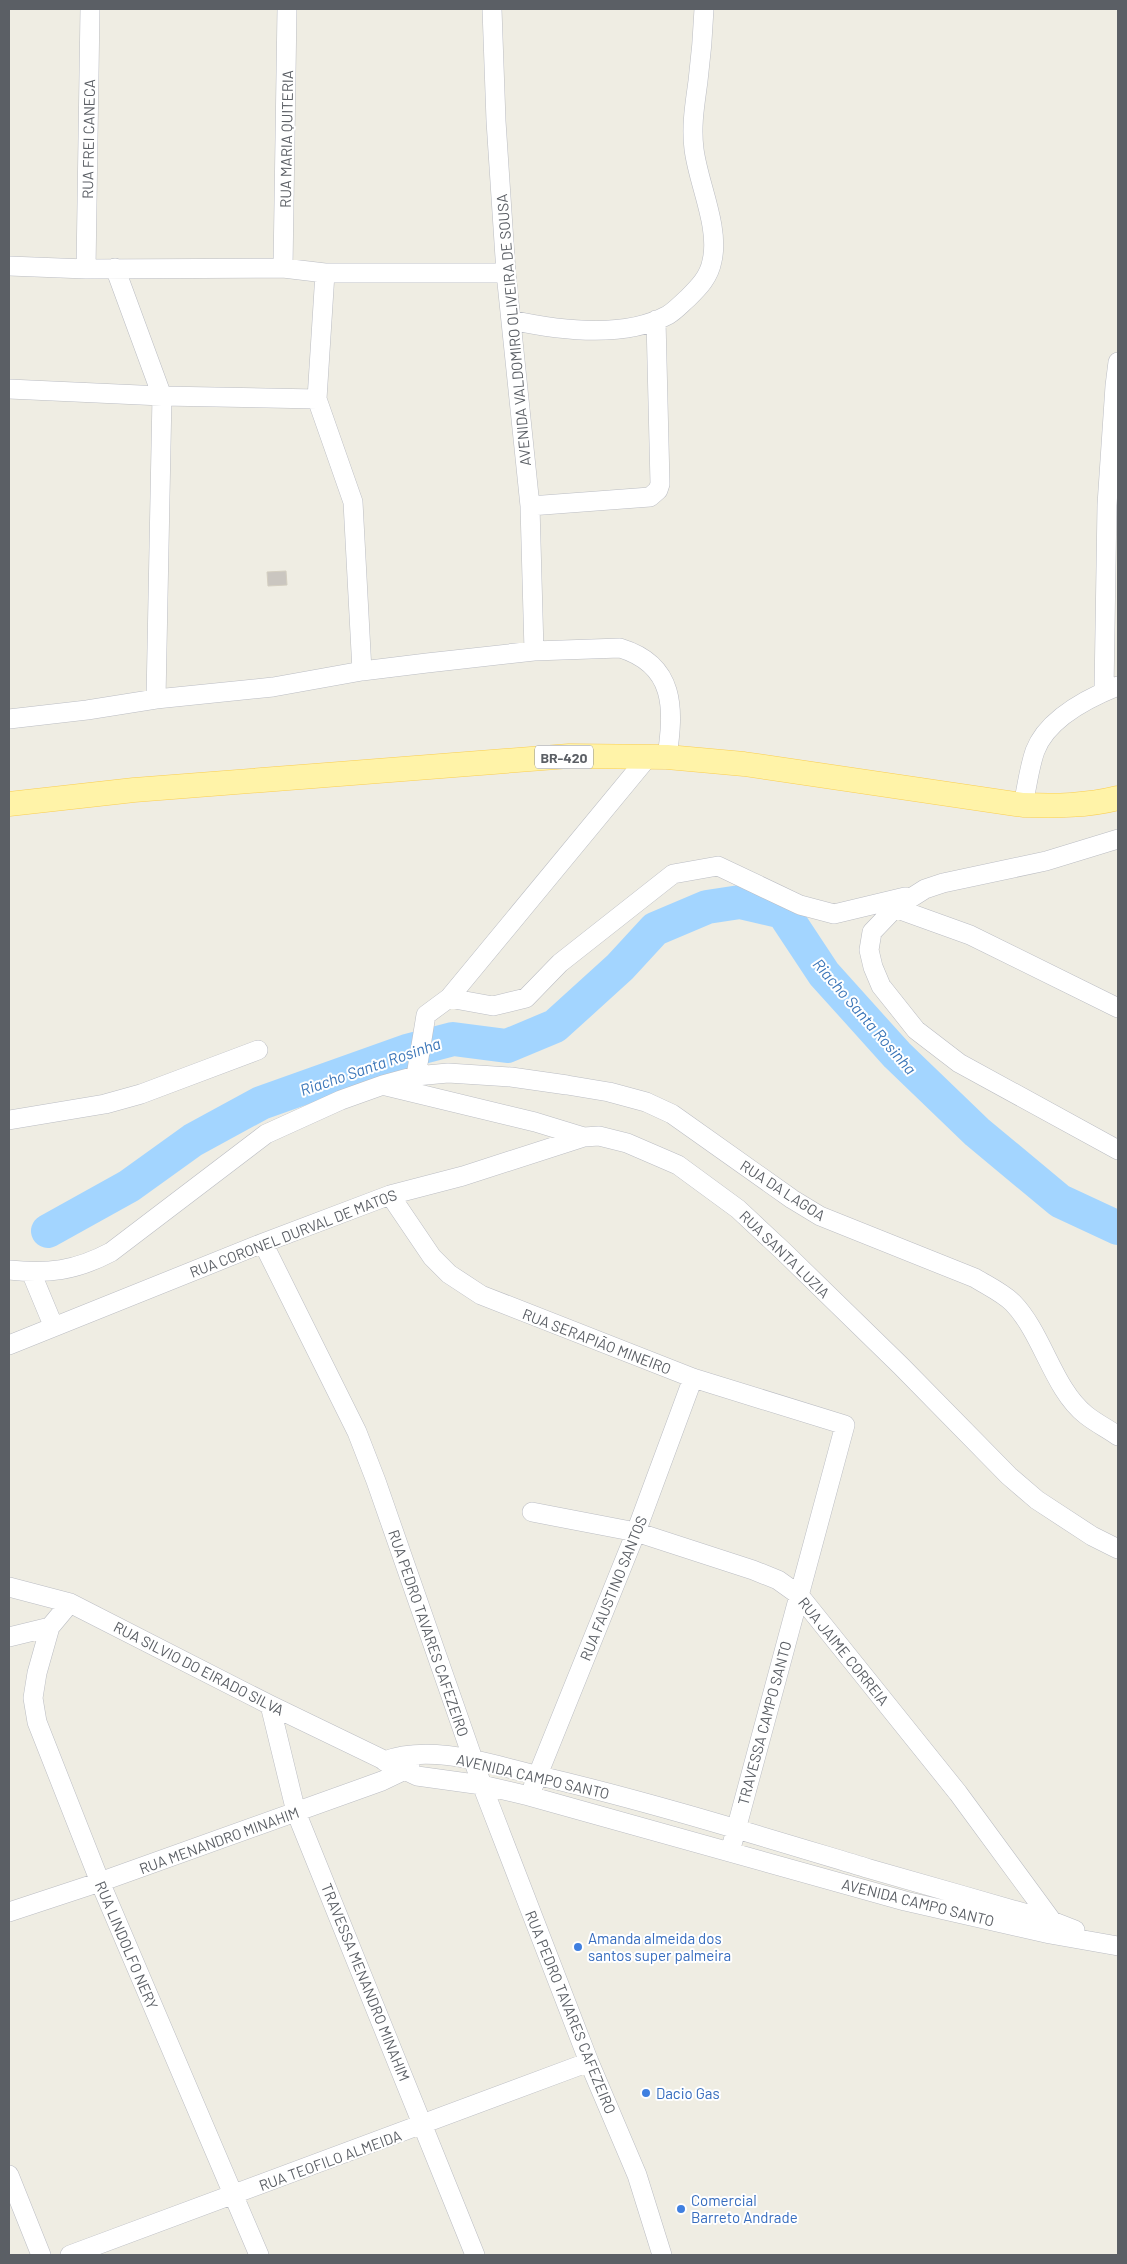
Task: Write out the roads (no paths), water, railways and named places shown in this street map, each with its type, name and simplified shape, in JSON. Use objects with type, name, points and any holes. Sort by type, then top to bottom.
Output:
[{"type":"main road","name":"BR-420","points":[[9,804],[134,790],[395,768],[570,756],[657,757],[744,764],[1023,804],[1064,806],[1096,803],[1118,798]]},
{"type":"street","name":"RUA FREI CANECA","points":[[86,268],[90,9]]},
{"type":"street","name":"RUA MARIA QUITERIA","points":[[283,268],[287,9]]},
{"type":"street","name":"AVENIDA VALDOMIRO OLIVEIRA DE SOUSA","points":[[492,9],[496,121],[506,274],[530,506],[534,651]]},
{"type":"street","points":[[511,320],[547,328],[580,330],[640,326],[678,308],[704,282],[713,260],[710,217],[694,149],[692,119],[703,32],[704,9]]},
{"type":"street","points":[[9,266],[283,268],[325,273],[506,274]]},
{"type":"street","points":[[115,268],[162,396],[156,699]]},
{"type":"street","points":[[325,273],[316,399],[353,502],[362,671]]},
{"type":"street","points":[[530,506],[650,497],[658,490],[660,484],[656,320]]},
{"type":"street","points":[[1023,804],[1035,751],[1045,733],[1062,717],[1111,688],[1107,506],[1118,362]]},
{"type":"street","points":[[9,389],[162,396],[316,399]]},
{"type":"street","points":[[9,719],[87,710],[156,699],[273,687],[362,671],[534,651],[620,648],[633,652],[645,660],[665,684],[671,701],[672,723],[657,757],[449,998],[426,1015],[416,1076]]},
{"type":"street","points":[[449,998],[493,1006],[526,998],[560,963],[672,874],[718,866],[800,905],[834,914],[912,896],[943,883],[1046,861],[1118,839]]},
{"type":"street","points":[[912,896],[895,908],[872,932],[869,950],[873,967],[881,986],[916,1030],[959,1063],[1118,1150]]},
{"type":"street","points":[[895,908],[970,935],[1118,1008]]},
{"type":"street","points":[[9,1120],[105,1104],[141,1094],[258,1050]]},
{"type":"street","name":"RUA DA LAGOA","points":[[9,1270],[58,1272],[90,1264],[111,1252],[266,1134],[341,1100],[383,1085],[416,1076],[448,1073],[511,1077],[567,1085],[609,1092],[646,1102],[672,1114],[792,1199],[820,1216],[975,1278],[1013,1302],[1028,1322],[1072,1399],[1085,1415],[1118,1436]]},
{"type":"street","name":"RUA SANTA LUZIA","points":[[383,1085],[535,1122],[584,1137],[599,1136],[627,1143],[678,1165],[738,1209],[901,1366],[1008,1476],[1037,1500],[1092,1536],[1118,1549]]},
{"type":"street","name":"RUA CORONEL DURVAL DE MATOS","points":[[9,1345],[53,1325],[390,1195],[463,1176],[584,1137]]},
{"type":"street","name":"RUA SERAPIÃO MINEIRO","points":[[390,1195],[432,1257],[448,1274],[481,1295],[693,1378],[845,1425]]},
{"type":"street","name":"RUA PEDRO TAVARES CAFEZEIRO","points":[[263,1243],[337,1392],[366,1457],[482,1785],[590,2062],[637,2175],[662,2255]]},
{"type":"street","points":[[31,1272],[53,1325]]},
{"type":"street","name":"RUA FAUSTINO SANTOS","points":[[529,1796],[636,1532],[693,1378]]},
{"type":"street","name":"TRAVESSA CAMPO SANTO","points":[[730,1852],[845,1425]]},
{"type":"street","name":"RUA JAIME CORREIA","points":[[532,1512],[636,1532],[753,1570],[778,1580],[799,1594],[958,1793],[1051,1927]]},
{"type":"street","name":"RUA SILVIO DO EIRADO SILVA","points":[[9,1587],[70,1603],[270,1705],[384,1760]]},
{"type":"street","points":[[9,1636],[50,1627],[70,1603]]},
{"type":"street","name":"RUA LINDOLFO NERY","points":[[50,1627],[37,1672],[32,1698],[37,1722],[100,1882],[260,2255]]},
{"type":"street","name":"TRAVESSA MENANDRO MINAHIM","points":[[270,1705],[296,1812],[475,2255]]},
{"type":"street","name":"AVENIDA CAMPO SANTO","points":[[384,1760],[398,1756],[422,1754],[473,1760],[584,1786],[736,1828],[1051,1927],[1113,1944]]},
{"type":"street","name":"RUA MENANDRO MINAHIM","points":[[9,1912],[100,1882],[382,1781],[403,1771],[422,1754]]},
{"type":"street","name":"AVENIDA CAMPO SANTO","points":[[384,1760],[403,1771],[417,1776],[482,1785],[529,1796],[905,1901],[1051,1927]]},
{"type":"street","name":"RUA TEOFILO ALMEIDA","points":[[70,2255],[590,2062]]},
{"type":"street","points":[[9,2175],[41,2255]]},
{"type":"waterway","name":"Riacho Santa Rosinha","points":[[48,1231],[129,1186],[193,1140],[261,1103],[407,1051],[453,1039],[507,1046],[555,1026],[620,967],[655,929],[707,907],[740,902],[783,912],[824,974],[897,1055],[977,1132],[1060,1201],[1118,1228]]},
{"type":"place","name":"Amanda almeida dos santos super palmeira","points":[[578,1947]]},
{"type":"place","name":"Dacio Gas","points":[[646,2093]]},
{"type":"place","name":"Comercial Barreto Andrade","points":[[681,2209]]}]
